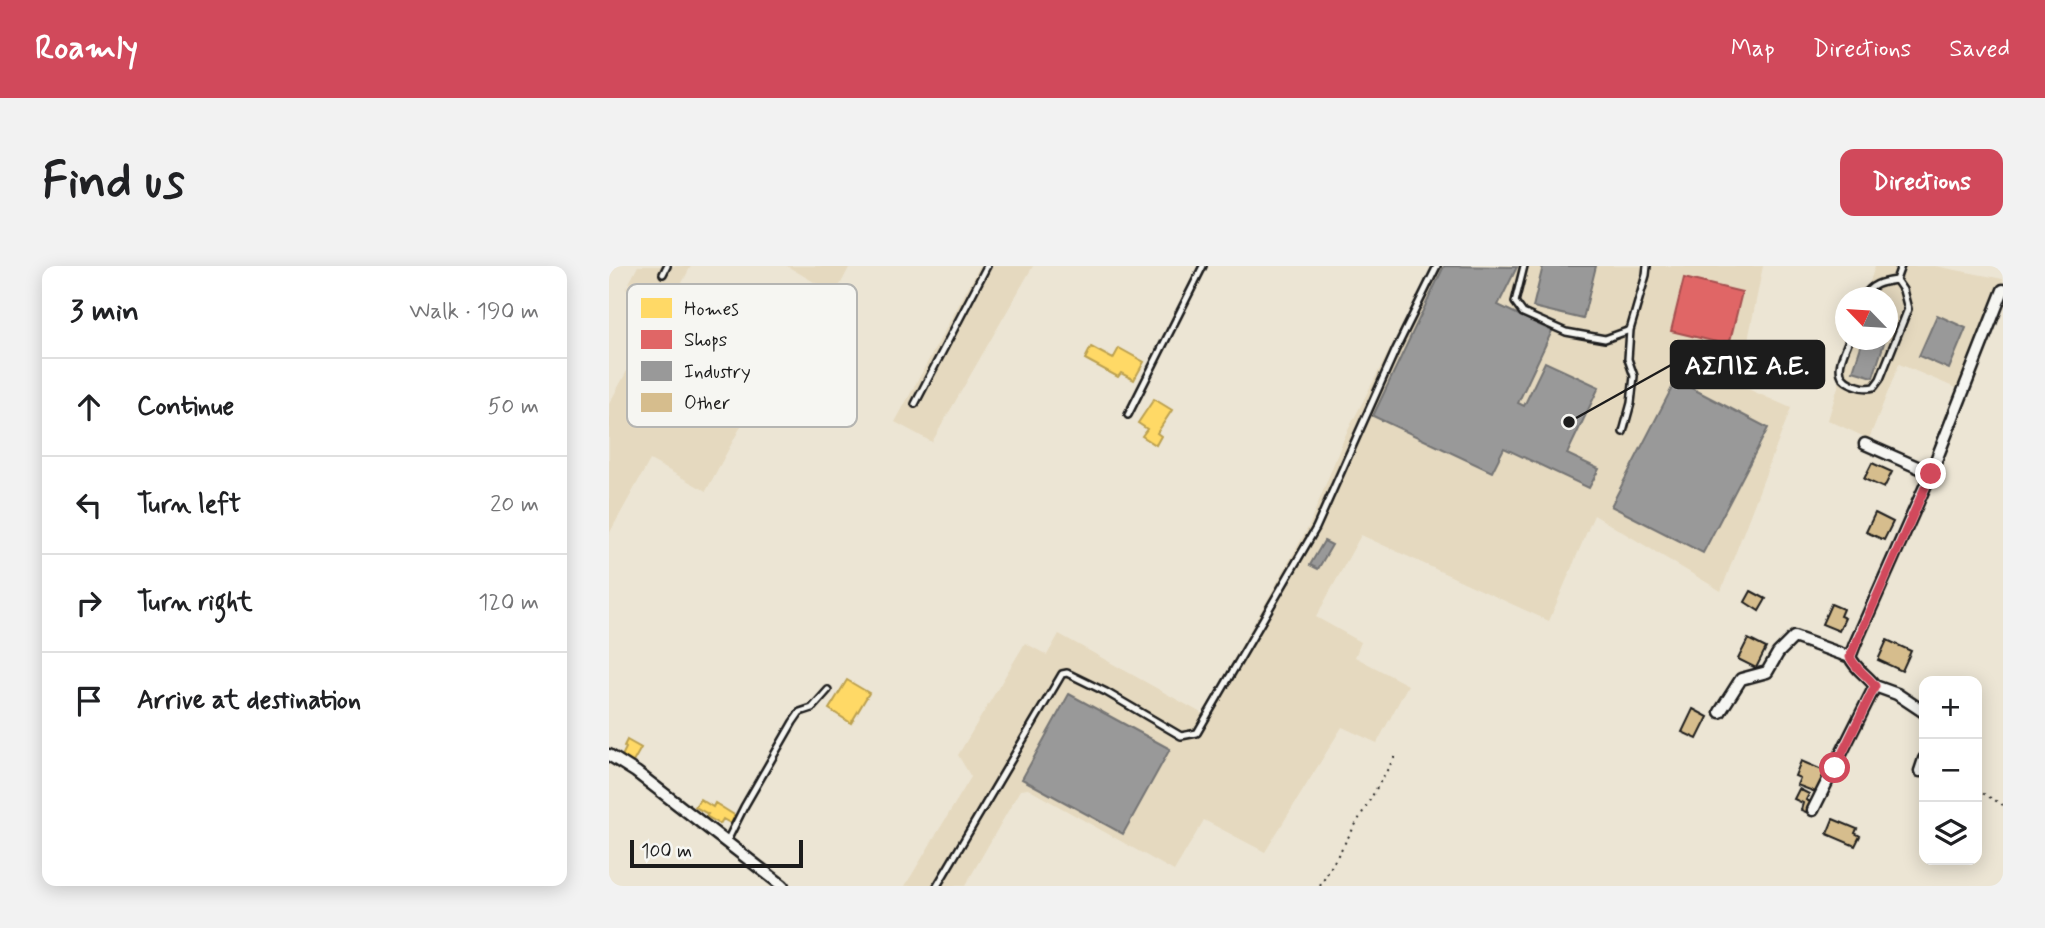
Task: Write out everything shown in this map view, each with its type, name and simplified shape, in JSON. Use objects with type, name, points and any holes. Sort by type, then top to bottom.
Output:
[{"type":"street","points":[[1850,657],[1931,474],[2003,290]]},
{"type":"street","points":[[1865,444],[1931,474]]},
{"type":"street","points":[[1720,712],[1741,679],[1767,672],[1778,653],[1794,637],[1850,657],[1855,668],[1875,686],[1896,694],[1919,709]]},
{"type":"street","points":[[1813,810],[1875,686]]},
{"type":"street","points":[[609,755],[636,772],[783,886]]},
{"type":"lane","points":[[663,274],[667,266]]},
{"type":"lane","points":[[915,404],[987,266]]},
{"type":"lane","points":[[1128,415],[1203,266]]},
{"type":"lane","points":[[937,886],[1062,674],[1067,673],[1106,692],[1181,736],[1197,733],[1316,528],[1384,373],[1437,266]]},
{"type":"lane","points":[[1524,266],[1515,302],[1523,313],[1566,332],[1605,339],[1630,330]]},
{"type":"lane","points":[[1623,432],[1634,376],[1627,359],[1630,330],[1647,266]]},
{"type":"lane","points":[[1896,280],[1901,266]]},
{"type":"lane","points":[[1871,287],[1896,280]]},
{"type":"lane","points":[[1896,280],[1903,290],[1908,309],[1898,334]]},
{"type":"lane","points":[[1845,350],[1840,374],[1846,381],[1866,389],[1874,387],[1880,379],[1892,350]]},
{"type":"lane","points":[[727,841],[793,722],[800,712],[812,708],[828,690]]},
{"type":"path","points":[[1320,886],[1397,753]]},
{"type":"path","points":[[1982,793],[2003,805]]},
{"type":"shaded area","points":[[638,266],[691,266],[681,284],[629,284]]},
{"type":"shaded area","points":[[787,266],[850,266],[841,284],[817,284]]},
{"type":"shaded area","points":[[980,266],[1033,266],[932,442],[895,422]]},
{"type":"shaded area","points":[[1433,266],[1763,266],[1739,385],[1791,408],[1721,591],[1594,515],[1549,621],[1361,535],[1316,617],[1361,642],[1355,657],[1408,685],[1377,743],[1342,727],[1265,852],[1204,820],[1174,871],[1028,789],[1020,790],[965,886],[905,886],[971,777],[958,755],[1025,643],[1047,655],[1059,634],[1203,714],[1309,526],[1345,436]]},
{"type":"shaded area","points":[[1875,266],[1935,266],[2003,279],[2003,290],[1963,391],[1899,364],[1869,439],[1828,420],[1849,350],[1898,350],[1898,287],[1868,287]]},
{"type":"shaded area","points":[[627,371],[627,427],[741,427],[706,491],[650,460],[609,534],[609,404]]},
{"type":"building: Homes","points":[[1091,347],[1113,359],[1119,348],[1144,362],[1134,380],[1121,373],[1118,377],[1085,359]]},
{"type":"building: Homes","points":[[1154,399],[1172,410],[1157,433],[1161,436],[1156,445],[1142,436],[1147,429],[1138,423]]},
{"type":"building: Homes","points":[[847,680],[869,693],[851,723],[829,709]]},
{"type":"building: Homes","points":[[627,740],[641,748],[632,764],[621,758]]},
{"type":"building: Homes","points":[[700,799],[713,807],[715,803],[736,816],[732,824],[723,819],[720,824],[706,816],[708,814],[695,807]]},
{"type":"building: Shops","points":[[1684,278],[1742,292],[1729,345],[1671,331]]},
{"type":"building: Industry","points":[[1444,266],[1517,267],[1498,305],[1552,331],[1518,403],[1524,406],[1545,362],[1599,387],[1567,454],[1599,469],[1589,488],[1504,448],[1492,472],[1373,416]]},
{"type":"building: Industry","points":[[1543,266],[1596,266],[1583,319],[1533,307]]},
{"type":"building: Industry","points":[[1937,315],[1966,328],[1949,369],[1919,356]]},
{"type":"building: Industry","points":[[1860,350],[1882,350],[1873,377],[1853,371]]},
{"type":"building: Industry","points":[[1676,380],[1768,428],[1703,553],[1611,506]]},
{"type":"building: Industry","points":[[1324,541],[1332,545],[1318,569],[1310,565]]},
{"type":"building: Industry","points":[[1069,694],[1170,749],[1123,834],[1022,779]]},
{"type":"building: Other","points":[[1872,463],[1892,472],[1884,488],[1864,479]]},
{"type":"building: Other","points":[[1875,513],[1893,522],[1884,540],[1866,532]]},
{"type":"building: Other","points":[[1751,591],[1766,599],[1759,611],[1745,602]]},
{"type":"building: Other","points":[[1831,604],[1843,609],[1840,616],[1845,618],[1839,631],[1822,624]]},
{"type":"building: Other","points":[[1748,639],[1766,648],[1756,668],[1738,659]]},
{"type":"building: Other","points":[[1887,640],[1911,651],[1902,671],[1878,660]]},
{"type":"building: Other","points":[[1693,709],[1708,717],[1697,739],[1682,732]]},
{"type":"building: Other","points":[[1801,761],[1827,772],[1818,793],[1797,785],[1800,778],[1795,776]]},
{"type":"building: Other","points":[[1799,789],[1809,794],[1806,800],[1813,803],[1808,813],[1801,810],[1803,803],[1794,799]]},
{"type":"building: Other","points":[[1833,819],[1857,829],[1855,833],[1860,836],[1855,846],[1827,834]]},
{"type":"place","name":"ΑΣΠΙΣ Α.Ε.","points":[[1569,422]]},
{"type":"route","points":[[1835,768],[1875,686],[1855,668],[1850,657],[1931,474]]}]
